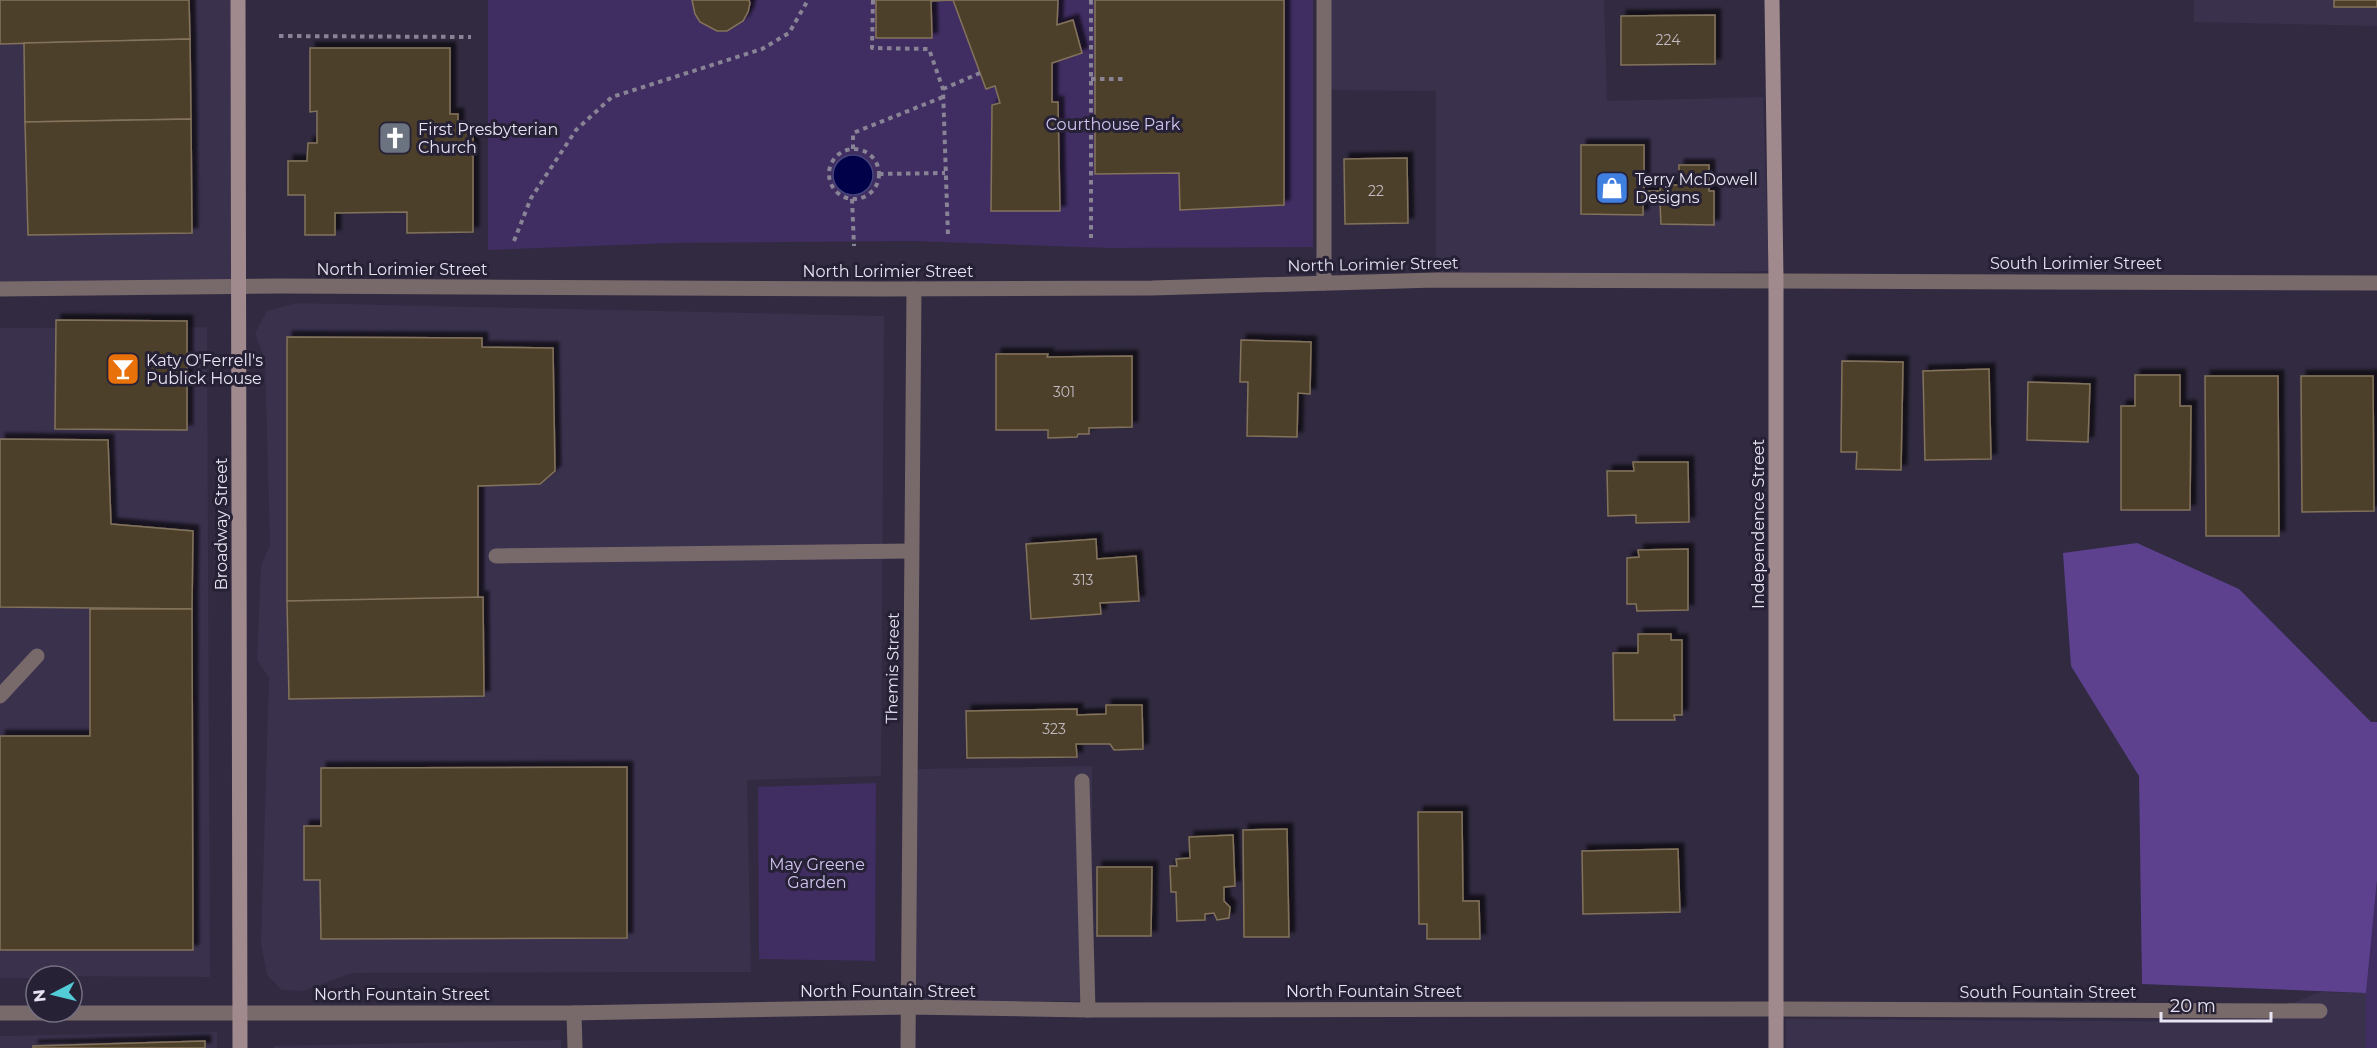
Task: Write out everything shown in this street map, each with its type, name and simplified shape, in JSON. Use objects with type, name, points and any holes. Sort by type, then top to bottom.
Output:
[{"type":"main road","name":"Broadway Street","points":[[238,0],[240,1048]]},
{"type":"main road","name":"Independence Street","points":[[1772,0],[1776,279],[1776,1048]]},
{"type":"street","points":[[1324,0],[1324,283]]},
{"type":"street","name":"North Lorimier Street","points":[[0,289],[239,286],[1152,288],[1436,280],[1776,279]]},
{"type":"street","name":"South Lorimier Street","points":[[1776,279],[2377,283]]},
{"type":"street","name":"Themis Street","points":[[908,1048],[914,289]]},
{"type":"street","points":[[496,556],[911,551]]},
{"type":"street","points":[[0,696],[37,656]]},
{"type":"street","points":[[1082,781],[1088,1010]]},
{"type":"street","name":"North Fountain Street","points":[[0,1013],[574,1012],[908,1007],[1088,1010],[1776,1009]]},
{"type":"street","name":"South Fountain Street","points":[[1776,1009],[2320,1011]]},
{"type":"street","points":[[574,1012],[574,1048]]},
{"type":"path","points":[[514,241],[531,198],[576,130],[612,97],[762,49],[789,33],[808,0]]},
{"type":"path","points":[[873,0],[872,48],[929,49],[943,89],[948,236]]},
{"type":"path","points":[[1091,0],[1091,238]]},
{"type":"path","points":[[279,36],[471,37]]},
{"type":"path","points":[[943,89],[980,73]]},
{"type":"path","points":[[1092,79],[1128,80]]},
{"type":"path","points":[[853,149],[853,133],[943,97]]},
{"type":"path","points":[[853,149],[863,150],[871,155],[879,168],[879,174],[873,190],[860,199],[852,200],[836,192],[829,177],[833,160],[839,153],[853,149]]},
{"type":"path","points":[[879,174],[945,173]]},
{"type":"path","points":[[852,200],[854,246]]},
{"type":"shaded area","points":[[0,0],[234,0],[234,282],[0,283]]},
{"type":"shaded area","points":[[1330,0],[1604,0],[1607,101],[1763,97],[1769,271],[1436,280],[1436,91],[1330,90]]},
{"type":"shaded area","points":[[2194,0],[2377,0],[2377,26],[2194,22]]},
{"type":"shaded area","points":[[853,155],[861,156],[867,161],[872,167],[872,183],[867,189],[861,194],[853,195],[845,194],[839,189],[834,183],[833,175],[834,167],[839,161],[845,156]]},
{"type":"shaded area","points":[[297,303],[884,316],[881,776],[747,780],[751,972],[352,973],[303,991],[282,990],[267,975],[261,943],[269,678],[257,660],[261,566],[270,545],[265,361],[255,333],[267,311]]},
{"type":"shaded area","points":[[207,327],[210,977],[84,976],[84,964],[24,964],[24,978],[0,978],[0,328]]},
{"type":"shaded area","points":[[2137,543],[2239,589],[2371,722],[2377,722],[2377,880],[2366,993],[2142,984],[2139,776],[2071,666],[2063,553]]},
{"type":"shaded area","points":[[1092,766],[1093,1001],[914,1001],[917,769]]},
{"type":"shaded area","points":[[2320,992],[2366,993],[2366,1048],[1786,1048],[1786,1019],[2246,1022]]},
{"type":"shaded area","points":[[217,1032],[217,1048],[0,1048],[0,1036]]},
{"type":"shaded area","points":[[561,1040],[561,1048],[274,1048],[274,1046]]},
{"type":"green space","name":"Courthouse Park","points":[[488,0],[1313,0],[1313,247],[1110,248],[912,241],[671,243],[488,250]]},
{"type":"green space","name":"May Greene Garden","points":[[876,783],[875,961],[759,959],[758,787]]},
{"type":"green space","points":[[2377,880],[2377,1048],[2366,1048],[2366,993]]},
{"type":"building","points":[[0,0],[189,0],[190,39],[0,44]]},
{"type":"building","points":[[692,0],[749,0],[750,3],[743,21],[727,31],[717,31],[700,22],[695,14]]},
{"type":"building","points":[[876,0],[953,0],[931,1],[932,38],[876,38]]},
{"type":"building","points":[[953,0],[1058,0],[1057,25],[1073,20],[1082,53],[1052,63],[1052,102],[1058,102],[1060,211],[991,211],[992,105],[1000,103],[995,86],[986,89]]},
{"type":"building","points":[[1095,0],[1284,0],[1284,205],[1180,210],[1179,173],[1095,174]]},
{"type":"building","points":[[2334,0],[2377,0],[2377,7],[2334,7]]},
{"type":"building","points":[[1715,15],[1715,64],[1621,65],[1621,16]]},
{"type":"building","points":[[190,39],[191,119],[25,122],[24,43]]},
{"type":"building","name":"First Presbyterian Church","points":[[310,48],[450,48],[450,114],[458,114],[458,132],[473,133],[473,232],[407,233],[407,212],[335,213],[335,235],[305,235],[305,195],[288,195],[288,161],[307,161],[308,143],[317,143],[317,111],[310,112]]},
{"type":"building","points":[[191,119],[192,233],[28,235],[25,122]]},
{"type":"building","name":"Terry McDowell Designs","points":[[1581,145],[1644,145],[1644,191],[1660,191],[1661,185],[1679,185],[1679,165],[1709,165],[1709,191],[1714,191],[1714,225],[1661,224],[1660,203],[1643,202],[1643,215],[1581,214]]},
{"type":"building","points":[[1407,158],[1408,223],[1345,224],[1344,159]]},
{"type":"building","points":[[56,320],[187,321],[187,430],[55,429]]},
{"type":"building","points":[[287,337],[482,338],[482,347],[553,348],[555,471],[540,484],[478,486],[478,598],[287,601]]},
{"type":"building","points":[[1241,340],[1311,342],[1310,394],[1298,393],[1297,437],[1247,436],[1248,382],[1240,382]]},
{"type":"building","points":[[996,354],[1048,354],[1047,357],[1132,356],[1132,427],[1089,428],[1089,434],[1078,434],[1077,437],[1048,438],[1048,430],[996,430]]},
{"type":"building","points":[[1842,361],[1903,362],[1901,470],[1856,469],[1857,452],[1841,452]]},
{"type":"building","points":[[1989,369],[1991,459],[1925,460],[1923,371]]},
{"type":"building","points":[[2135,375],[2180,375],[2180,406],[2191,406],[2190,510],[2121,510],[2121,406],[2135,406]]},
{"type":"building","points":[[2205,376],[2278,376],[2279,536],[2206,536]]},
{"type":"building","points":[[2301,376],[2373,376],[2374,511],[2302,512]]},
{"type":"building","points":[[2028,382],[2090,384],[2088,442],[2027,440]]},
{"type":"building","points":[[0,439],[108,440],[111,524],[193,531],[192,609],[0,607]]},
{"type":"building","points":[[1633,462],[1688,462],[1689,522],[1636,523],[1636,515],[1608,516],[1607,471],[1634,471]]},
{"type":"building","points":[[1096,539],[1097,559],[1136,556],[1139,601],[1100,603],[1101,614],[1031,619],[1026,544]]},
{"type":"building","points":[[1688,549],[1688,610],[1637,611],[1636,604],[1627,604],[1627,558],[1639,557],[1638,550]]},
{"type":"building","points":[[483,597],[484,696],[289,699],[287,601]]},
{"type":"building","points":[[90,609],[192,609],[193,950],[0,950],[0,736],[90,736]]},
{"type":"building","points":[[1638,634],[1671,634],[1671,640],[1682,640],[1682,715],[1674,715],[1675,720],[1614,720],[1613,653],[1638,653]]},
{"type":"building","points":[[1106,705],[1142,705],[1143,749],[1114,750],[1110,744],[1076,744],[1077,757],[967,758],[966,711],[1077,709],[1077,715],[1106,714]]},
{"type":"building","points":[[627,767],[627,938],[321,939],[320,880],[304,880],[304,826],[321,826],[321,768]]},
{"type":"building","points":[[1418,812],[1462,812],[1463,901],[1479,901],[1480,939],[1427,939],[1427,924],[1419,924]]},
{"type":"building","points":[[1287,829],[1289,937],[1244,937],[1243,830]]},
{"type":"building","points":[[1233,835],[1235,886],[1224,887],[1224,901],[1230,907],[1229,918],[1217,920],[1214,913],[1205,914],[1205,920],[1177,921],[1176,892],[1171,892],[1170,866],[1177,866],[1176,859],[1190,858],[1189,837]]},
{"type":"building","points":[[1678,849],[1680,912],[1583,914],[1582,851]]},
{"type":"building","points":[[1097,867],[1152,867],[1151,936],[1097,936]]},
{"type":"building","points":[[205,1041],[205,1048],[33,1048],[33,1046]]},
{"type":"place","name":"First Presbyterian Church","points":[[395,138]]},
{"type":"place","name":"Terry McDowell Designs","points":[[1612,188]]},
{"type":"place","name":"Katy O'Ferrell's Publick House","points":[[123,369]]}]
